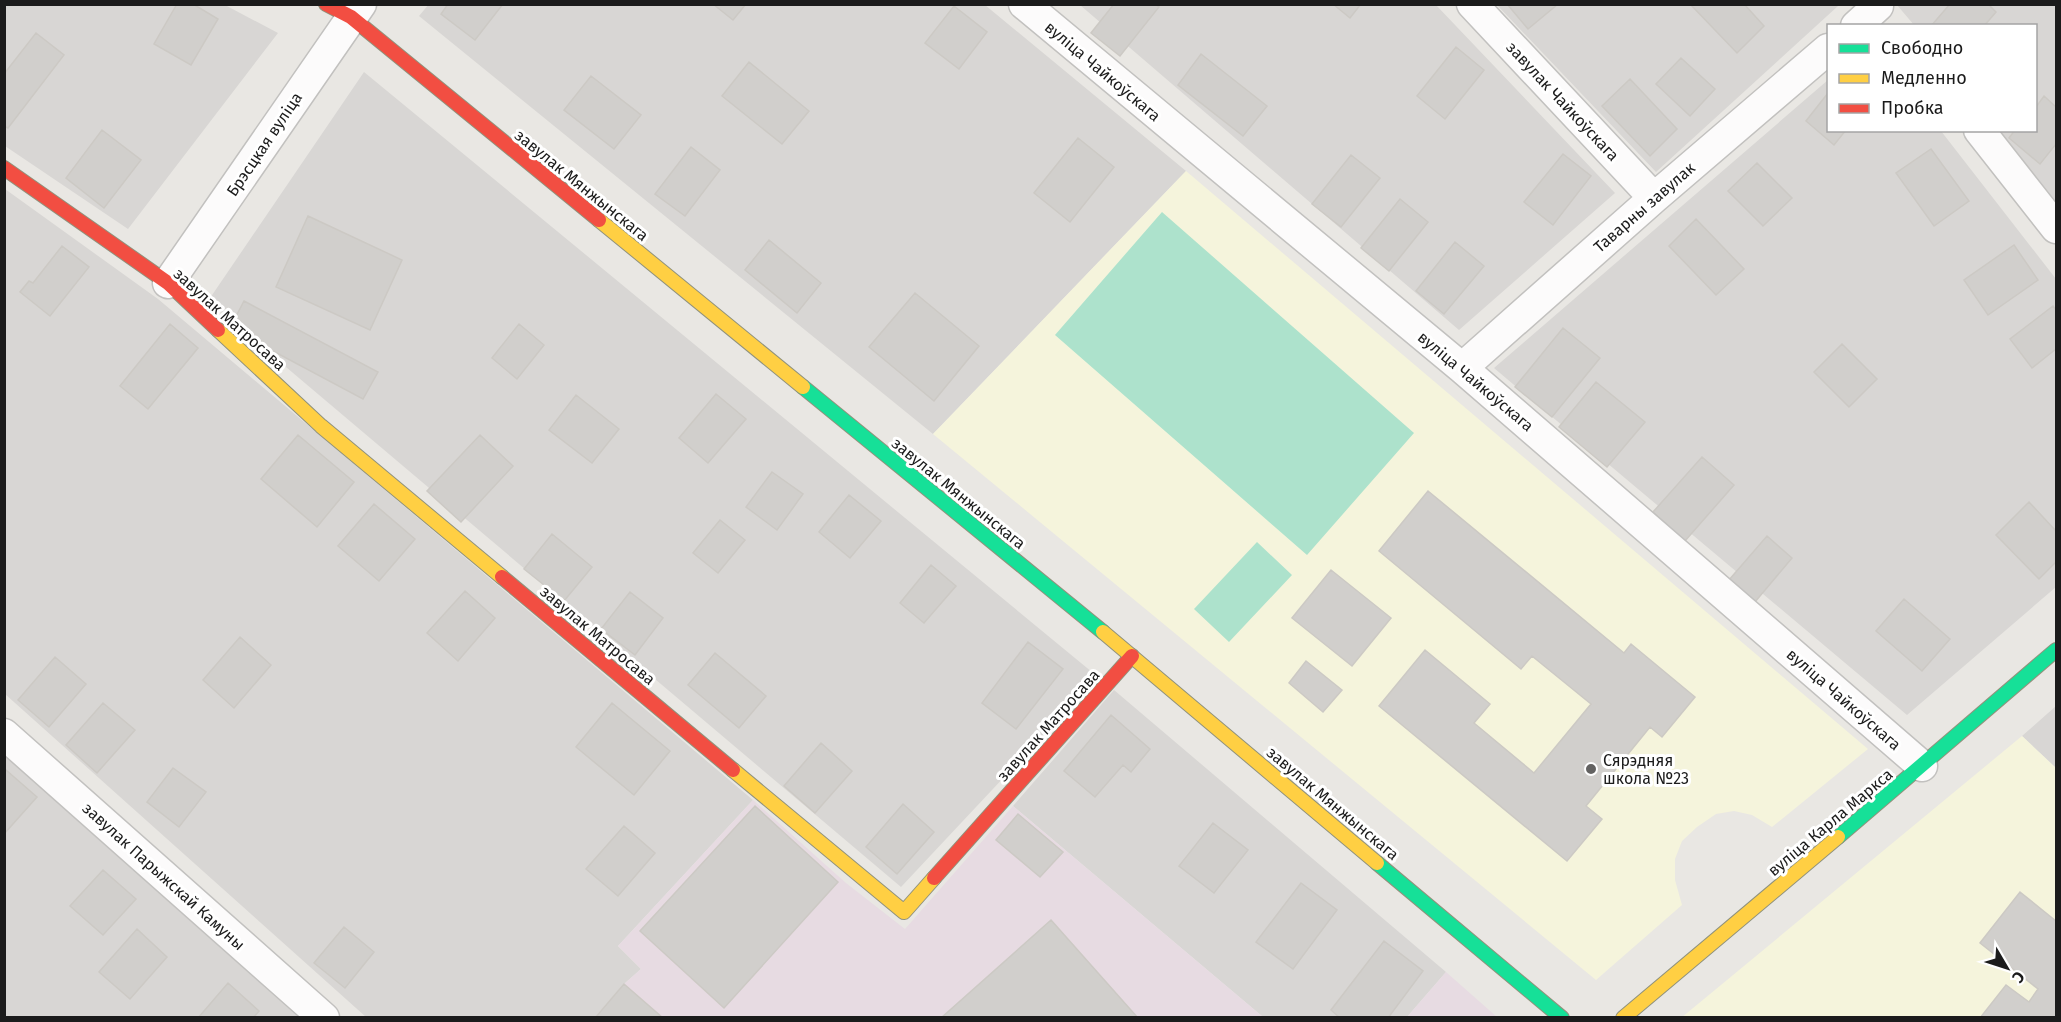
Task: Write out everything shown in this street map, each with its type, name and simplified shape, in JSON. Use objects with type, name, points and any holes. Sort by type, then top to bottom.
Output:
[{"type":"street","name":"вуліца Чайкоўскага","points":[[1024,4],[1462,368],[1922,766]]},
{"type":"street","name":"завулак Чайкоўскага","points":[[1472,4],[1654,198]]},
{"type":"street","name":"Брэсцкая вуліца","points":[[168,283],[346,9]]},
{"type":"street","name":"завулак Мянжынскага","points":[[346,9],[1132,656],[1562,1017]]},
{"type":"street","points":[[1860,24],[1883,12]]},
{"type":"street","name":"Таварны завулак","points":[[1462,368],[1654,198],[1827,50]]},
{"type":"street","points":[[1980,132],[2056,228]]},
{"type":"street","name":"завулак Матросава","points":[[4,168],[168,283],[321,426],[904,912],[1132,656]]},
{"type":"street","name":"вуліца Карла Маркса","points":[[1623,1017],[1922,766],[2056,650]]},
{"type":"street","name":"завулак Парыжскай Камуны","points":[[4,734],[324,1017]]},
{"type":"shaded area","points":[[429,4],[985,5],[1186,171],[933,434],[419,16]]},
{"type":"shaded area","points":[[1837,4],[1838,6],[1656,172],[1497,5]]},
{"type":"shaded area","points":[[4,5],[225,5],[278,33],[128,229],[5,146]]},
{"type":"shaded area","points":[[1080,5],[1436,5],[1615,193],[1459,330]]},
{"type":"shaded area","points":[[1897,5],[2056,5],[2056,206],[1998,132],[2037,132],[2037,24],[1913,24]]},
{"type":"shaded area","points":[[364,72],[1098,677],[901,887],[208,301]]},
{"type":"shaded area","points":[[1827,81],[1827,132],[1942,132],[2056,279],[2056,587],[1907,715],[1494,368]]},
{"type":"shaded area","points":[[1186,171],[1868,749],[1772,827],[1752,815],[1734,811],[1716,814],[1697,827],[1682,841],[1675,859],[1675,880],[1682,905],[1596,980],[933,434]]},
{"type":"shaded area","points":[[5,189],[158,299],[753,800],[618,946],[641,969],[624,984],[595,1017],[366,1017],[5,694]]},
{"type":"shaded area","points":[[1114,690],[1446,972],[1407,1017],[1263,1017],[1013,806]]},
{"type":"shaded area","points":[[2056,706],[2056,768],[2022,736]]},
{"type":"shaded area","points":[[2022,736],[2056,768],[2056,1017],[1681,1018]]},
{"type":"shaded area","points":[[5,756],[298,1017],[5,1017]]},
{"type":"shaded area","points":[[753,800],[846,883],[905,929],[1013,806],[1263,1017],[595,1018],[624,984],[641,969],[618,946]]},
{"type":"shaded area","points":[[1446,972],[1497,1017],[1407,1017]]},
{"type":"green space","points":[[1162,212],[1414,433],[1307,555],[1055,335]]},
{"type":"green space","points":[[1257,542],[1292,575],[1229,642],[1194,609]]},
{"type":"building","points":[[177,4],[193,4],[218,19],[191,65],[154,44]]},
{"type":"building","points":[[448,4],[503,4],[475,40],[441,14]]},
{"type":"building","points":[[713,4],[746,4],[733,20]]},
{"type":"building","points":[[1114,4],[1155,4],[1159,7],[1120,56],[1091,33]]},
{"type":"building","points":[[1333,4],[1361,4],[1350,18]]},
{"type":"building","points":[[1507,4],[1558,4],[1528,29]]},
{"type":"building","points":[[1690,4],[1744,4],[1764,26],[1737,53]]},
{"type":"building","points":[[1950,4],[1988,4],[1996,12],[1986,24],[1933,24]]},
{"type":"building","points":[[954,6],[987,32],[959,69],[925,43]]},
{"type":"building","points":[[36,33],[64,55],[8,128],[4,126],[4,74]]},
{"type":"building","points":[[1456,47],[1484,70],[1445,119],[1417,96]]},
{"type":"building","points":[[1201,54],[1267,106],[1243,136],[1178,85]]},
{"type":"building","points":[[1681,58],[1715,89],[1690,116],[1656,84]]},
{"type":"building","points":[[749,62],[809,111],[782,144],[722,96]]},
{"type":"building","points":[[591,76],[641,115],[614,149],[564,110]]},
{"type":"building","points":[[1630,79],[1677,129],[1650,156],[1602,106]]},
{"type":"building","points":[[1827,94],[1827,132],[1844,132],[1834,145],[1806,121]]},
{"type":"building","points":[[2044,96],[2056,107],[2056,144],[2040,164],[2009,138],[2014,132],[2037,132],[2037,106]]},
{"type":"building","points":[[102,130],[141,160],[104,208],[66,178]]},
{"type":"building","points":[[1078,138],[1114,167],[1070,222],[1034,193]]},
{"type":"building","points":[[691,147],[720,170],[685,216],[655,194]]},
{"type":"building","points":[[1931,149],[1969,201],[1934,226],[1896,173]]},
{"type":"building","points":[[1563,154],[1591,176],[1553,225],[1524,202]]},
{"type":"building","points":[[1351,155],[1380,178],[1341,227],[1312,204]]},
{"type":"building","points":[[1757,163],[1792,198],[1763,226],[1728,191]]},
{"type":"building","points":[[1400,199],[1428,222],[1389,271],[1361,248]]},
{"type":"building","points":[[308,216],[402,260],[370,330],[276,287]]},
{"type":"building","points":[[1696,219],[1744,269],[1716,295],[1669,246]]},
{"type":"building","points":[[769,240],[821,283],[797,313],[745,270]]},
{"type":"building","points":[[1455,242],[1484,266],[1444,314],[1416,291]]},
{"type":"building","points":[[2014,245],[2038,280],[1988,315],[1964,280]]},
{"type":"building","points":[[62,246],[89,267],[50,316],[20,292],[29,281],[33,283]]},
{"type":"building","points":[[915,293],[979,346],[934,401],[869,347]]},
{"type":"building","points":[[244,301],[378,372],[363,399],[230,328]]},
{"type":"building","points":[[2053,306],[2056,310],[2056,349],[2032,368],[2010,339]]},
{"type":"building","points":[[170,324],[198,348],[148,409],[120,386]]},
{"type":"building","points":[[519,324],[544,345],[517,379],[492,358]]},
{"type":"building","points":[[1563,328],[1600,358],[1552,417],[1515,387]]},
{"type":"building","points":[[1842,344],[1877,379],[1849,407],[1814,372]]},
{"type":"building","points":[[1596,382],[1645,422],[1607,467],[1559,427]]},
{"type":"building","points":[[716,394],[746,419],[708,463],[679,438]]},
{"type":"building","points":[[576,395],[619,429],[592,463],[549,430]]},
{"type":"building","points":[[298,435],[354,482],[317,527],[261,479]]},
{"type":"building","points":[[480,435],[513,466],[461,522],[427,491]]},
{"type":"building","points":[[1702,457],[1734,485],[1685,541],[1653,512]]},
{"type":"building","points":[[772,472],[803,494],[777,530],[746,507]]},
{"type":"building","points":[[1428,491],[1624,653],[1631,644],[1695,697],[1662,737],[1650,727],[1586,806],[1602,819],[1567,861],[1379,706],[1425,650],[1490,704],[1474,723],[1534,773],[1591,704],[1532,656],[1521,669],[1379,551]]},
{"type":"building","points":[[849,495],[881,521],[850,558],[819,532]]},
{"type":"building","points":[[2029,502],[2056,531],[2056,562],[2039,579],[1996,535]]},
{"type":"building","points":[[374,504],[415,539],[379,581],[338,546]]},
{"type":"building","points":[[720,520],[745,540],[718,573],[693,553]]},
{"type":"building","points":[[552,534],[592,567],[564,601],[524,569]]},
{"type":"building","points":[[1767,536],[1792,558],[1755,602],[1729,580]]},
{"type":"building","points":[[931,565],[956,586],[924,623],[900,603]]},
{"type":"building","points":[[1331,570],[1391,618],[1352,666],[1292,618]]},
{"type":"building","points":[[465,591],[495,618],[458,661],[427,633]]},
{"type":"building","points":[[630,592],[663,618],[635,655],[601,629]]},
{"type":"building","points":[[1904,599],[1950,639],[1922,671],[1876,631]]},
{"type":"building","points":[[240,637],[271,665],[234,708],[203,680]]},
{"type":"building","points":[[1028,642],[1063,669],[1016,729],[982,703]]},
{"type":"building","points":[[715,653],[766,696],[739,728],[688,685]]},
{"type":"building","points":[[55,657],[86,684],[49,727],[18,700]]},
{"type":"building","points":[[1306,661],[1342,690],[1323,712],[1289,683]]},
{"type":"building","points":[[103,703],[135,730],[97,773],[66,745]]},
{"type":"building","points":[[612,703],[670,751],[634,795],[576,747]]},
{"type":"building","points":[[1111,715],[1150,749],[1131,772],[1123,765],[1095,797],[1064,771]]},
{"type":"building","points":[[821,743],[852,771],[815,813],[784,786]]},
{"type":"building","points":[[173,768],[206,792],[179,827],[147,802]]},
{"type":"building","points":[[6,770],[37,797],[4,834],[4,771]]},
{"type":"building","points":[[903,804],[934,832],[897,874],[866,847]]},
{"type":"building","points":[[755,806],[838,882],[724,1008],[640,931]]},
{"type":"building","points":[[1018,814],[1063,852],[1040,877],[996,840]]},
{"type":"building","points":[[1213,823],[1248,850],[1214,893],[1179,866]]},
{"type":"building","points":[[624,826],[655,853],[618,896],[586,869]]},
{"type":"building","points":[[103,870],[136,899],[103,935],[70,906]]},
{"type":"building","points":[[1301,883],[1337,910],[1293,969],[1256,942]]},
{"type":"building","points":[[2020,892],[2056,921],[2056,1018],[1980,1018],[2006,985],[2029,1002],[2038,989],[1980,943]]},
{"type":"building","points":[[1051,920],[1138,1018],[941,1018]]},
{"type":"building","points":[[344,927],[374,952],[345,988],[314,963]]},
{"type":"building","points":[[137,929],[167,957],[130,999],[99,972]]},
{"type":"building","points":[[1384,941],[1423,971],[1388,1018],[1340,1018],[1331,1010]]},
{"type":"building","points":[[228,983],[259,1011],[253,1018],[198,1018]]},
{"type":"building","points":[[624,984],[663,1018],[595,1018]]},
{"type":"traffic: fast","points":[[803,387],[1103,632]]},
{"type":"traffic: fast","points":[[1838,837],[2056,650]]},
{"type":"traffic: fast","points":[[1377,863],[1562,1018]]},
{"type":"traffic: slow","points":[[599,220],[803,387]]},
{"type":"traffic: slow","points":[[218,330],[321,426],[502,577]]},
{"type":"traffic: slow","points":[[1103,632],[1377,863]]},
{"type":"traffic: slow","points":[[733,770],[904,912],[934,878]]},
{"type":"traffic: slow","points":[[1623,1018],[1838,837]]},
{"type":"traffic: jam","points":[[326,4],[351,17],[599,220]]},
{"type":"traffic: jam","points":[[4,168],[168,283],[218,330]]},
{"type":"traffic: jam","points":[[502,577],[733,770]]},
{"type":"traffic: jam","points":[[934,878],[1132,656]]},
{"type":"place","name":"Сярэдняя школа №23","points":[[1591,769]]}]
